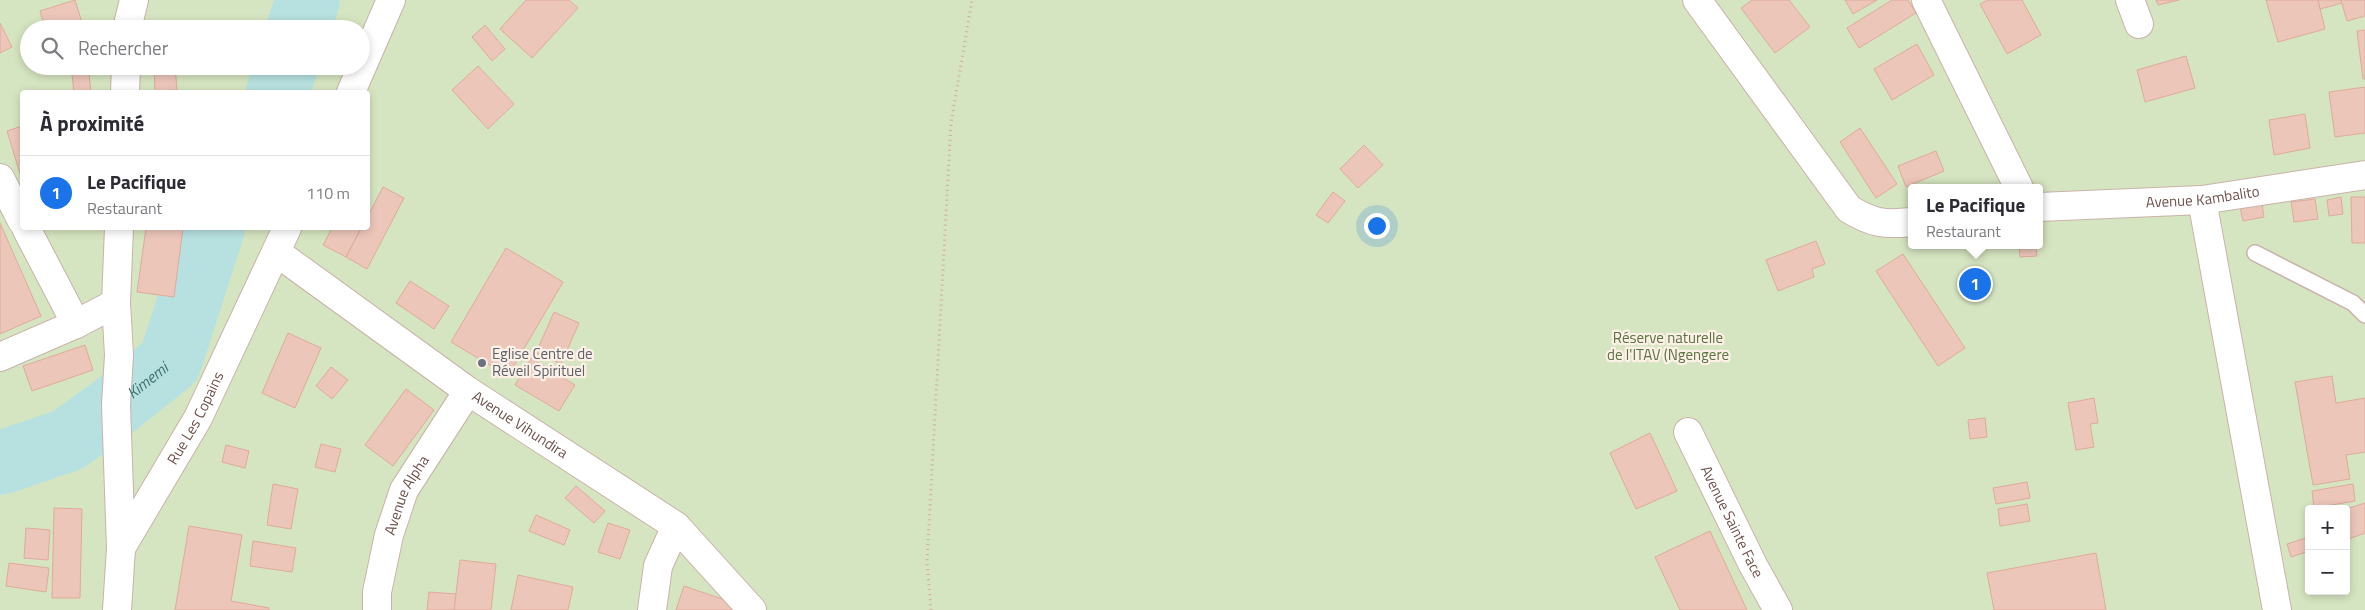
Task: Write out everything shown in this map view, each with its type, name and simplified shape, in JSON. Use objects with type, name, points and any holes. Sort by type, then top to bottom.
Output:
[{"type":"street","points":[[370,48],[391,0]]},
{"type":"street","points":[[1696,0],[1849,209],[1868,220],[1900,223]]},
{"type":"street","points":[[1926,0],[2017,184]]},
{"type":"street","points":[[125,90],[126,75]]},
{"type":"street","points":[[352,90],[358,75]]},
{"type":"street","name":"Avenue Kambalito","points":[[2043,207],[2202,200],[2365,175]]},
{"type":"street","points":[[0,178],[20,217]]},
{"type":"street","points":[[2202,200],[2276,610]]},
{"type":"street","points":[[27,230],[76,324]]},
{"type":"street","points":[[119,230],[116,304],[118,355],[117,456],[121,548]]},
{"type":"street","name":"Rue Les Copains","points":[[117,610],[121,548],[198,418],[286,230]]},
{"type":"street","name":"Avenue Vihundira","points":[[276,252],[468,391],[676,526],[752,610]]},
{"type":"street","points":[[0,357],[76,324],[116,304]]},
{"type":"street","name":"Avenue Alpha","points":[[377,610],[377,592],[389,536],[404,490],[468,391]]},
{"type":"street","name":"Avenue Sainte Face","points":[[1688,432],[1753,565],[1778,610]]},
{"type":"street","points":[[652,610],[658,566],[676,526]]},
{"type":"lane","points":[[2255,253],[2353,303],[2365,314]]},
{"type":"path","points":[[931,610],[927,561],[951,123],[972,0]]},
{"type":"green space","name":"Réserve naturelle de l'ITAV (Ngengere","points":[[0,0],[2365,0],[2365,610],[0,610]]},
{"type":"building","points":[[75,0],[81,20],[42,20],[40,11]]},
{"type":"building","points":[[526,0],[569,0],[578,8],[532,58],[500,29]]},
{"type":"building","points":[[1752,0],[1789,0],[1810,27],[1775,53],[1741,8]]},
{"type":"building","points":[[1845,0],[1877,0],[1853,14]]},
{"type":"building","points":[[1892,0],[1908,0],[1916,13],[1859,48],[1847,28]]},
{"type":"building","points":[[1988,0],[2022,0],[2041,35],[2007,54],[1980,4]]},
{"type":"building","points":[[2156,0],[2179,0],[2158,5]]},
{"type":"building","points":[[2266,0],[2318,0],[2325,29],[2278,42]]},
{"type":"building","points":[[2318,0],[2341,0],[2342,3],[2320,9]]},
{"type":"building","points":[[2341,0],[2365,0],[2365,16],[2347,21]]},
{"type":"building","points":[[0,23],[12,47],[0,53]]},
{"type":"building","points":[[485,25],[505,49],[492,61],[472,37]]},
{"type":"building","points":[[2365,30],[2365,79],[2363,79],[2357,31]]},
{"type":"building","points":[[1917,44],[1934,75],[1892,100],[1874,69]]},
{"type":"building","points":[[2186,56],[2195,88],[2145,102],[2137,70]]},
{"type":"building","points":[[478,66],[514,104],[488,129],[452,90]]},
{"type":"building","points":[[72,75],[89,75],[91,90],[74,90]]},
{"type":"building","points":[[154,75],[176,75],[177,90],[155,90]]},
{"type":"building","points":[[2365,87],[2365,133],[2335,137],[2329,92]]},
{"type":"building","points":[[2305,114],[2310,148],[2274,155],[2269,120]]},
{"type":"building","points":[[20,127],[20,173],[7,131]]},
{"type":"building","points":[[1860,128],[1897,184],[1876,198],[1840,142]]},
{"type":"building","points":[[1364,145],[1383,165],[1358,188],[1340,169]]},
{"type":"building","points":[[1936,151],[1944,171],[1913,184],[1908,184],[1906,187],[1898,166]]},
{"type":"building","points":[[383,187],[404,198],[367,269],[346,257],[360,230],[370,230],[370,212]]},
{"type":"building","points":[[1333,192],[1345,201],[1328,223],[1316,215]]},
{"type":"building","points":[[2341,197],[2343,214],[2329,216],[2327,200]]},
{"type":"building","points":[[2351,197],[2365,197],[2365,243],[2352,243]]},
{"type":"building","points":[[2315,199],[2318,219],[2294,222],[2291,202]]},
{"type":"building","points":[[2262,204],[2264,217],[2243,221],[2240,207]]},
{"type":"building","points":[[0,223],[41,316],[0,334]]},
{"type":"building","points":[[146,230],[183,230],[174,297],[137,292]]},
{"type":"building","points":[[331,230],[360,230],[346,257],[323,245]]},
{"type":"building","points":[[1816,241],[1825,264],[1812,269],[1814,277],[1778,291],[1766,260]]},
{"type":"building","points":[[506,248],[563,282],[508,376],[451,342]]},
{"type":"building","points":[[2019,249],[2036,249],[2037,256],[2020,257]]},
{"type":"building","points":[[1903,254],[1965,348],[1938,366],[1876,271]]},
{"type":"building","points":[[410,281],[449,306],[434,329],[396,303]]},
{"type":"building","points":[[554,312],[579,323],[561,364],[536,353]]},
{"type":"building","points":[[288,333],[321,348],[295,408],[262,393]]},
{"type":"building","points":[[85,345],[93,370],[32,391],[23,366]]},
{"type":"building","points":[[531,358],[575,385],[559,411],[515,385]]},
{"type":"building","points":[[331,367],[348,380],[332,399],[316,386]]},
{"type":"building","points":[[2332,376],[2336,403],[2365,398],[2365,452],[2346,455],[2350,479],[2313,485],[2295,382]]},
{"type":"building","points":[[406,389],[434,410],[393,466],[365,445]]},
{"type":"building","points":[[2094,398],[2098,423],[2090,424],[2094,447],[2076,450],[2068,403]]},
{"type":"building","points":[[1985,418],[1987,437],[1970,439],[1968,420]]},
{"type":"building","points":[[1650,433],[1677,491],[1636,509],[1610,453]]},
{"type":"building","points":[[321,444],[341,449],[335,472],[315,467]]},
{"type":"building","points":[[226,445],[249,451],[245,468],[222,462]]},
{"type":"building","points":[[2027,482],[2030,498],[1996,504],[1993,488]]},
{"type":"building","points":[[273,484],[298,489],[291,529],[267,525]]},
{"type":"building","points":[[2353,484],[2355,501],[2332,505],[2314,505],[2312,491]]},
{"type":"building","points":[[576,486],[605,511],[594,523],[565,498]]},
{"type":"building","points":[[2365,503],[2365,533],[2350,539],[2350,508]]},
{"type":"building","points":[[2027,504],[2030,521],[2000,526],[1998,509]]},
{"type":"building","points":[[54,508],[82,509],[80,598],[52,598]]},
{"type":"building","points":[[536,515],[570,530],[564,545],[529,531]]},
{"type":"building","points":[[608,523],[630,530],[620,559],[598,552]]},
{"type":"building","points":[[189,526],[242,535],[231,601],[269,608],[269,610],[175,610]]},
{"type":"building","points":[[26,528],[50,530],[48,560],[24,558]]},
{"type":"building","points":[[1710,531],[1747,610],[1680,610],[1655,557]]},
{"type":"building","points":[[2305,538],[2305,552],[2291,557],[2287,544]]},
{"type":"building","points":[[253,541],[296,548],[292,572],[250,566]]},
{"type":"building","points":[[2096,553],[2106,610],[1994,610],[1987,573]]},
{"type":"building","points":[[460,560],[496,564],[491,610],[454,610]]},
{"type":"building","points":[[9,563],[49,568],[46,592],[6,586]]},
{"type":"building","points":[[518,575],[573,587],[568,610],[511,610]]},
{"type":"building","points":[[684,586],[734,603],[732,610],[676,610]]},
{"type":"building","points":[[429,592],[456,594],[454,610],[427,610]]},
{"type":"waterway","name":"Kimemi","points":[[301,20],[308,0]]},
{"type":"waterway","name":"Kimemi","points":[[279,90],[283,75]]},
{"type":"waterway","name":"Kimemi","points":[[0,463],[68,440],[170,362],[212,230]]},
{"type":"place","name":"Le Pacifique","points":[[1975,284]]},
{"type":"place","name":"Eglise Centre de Réveil Spirituel","points":[[482,363]]}]
